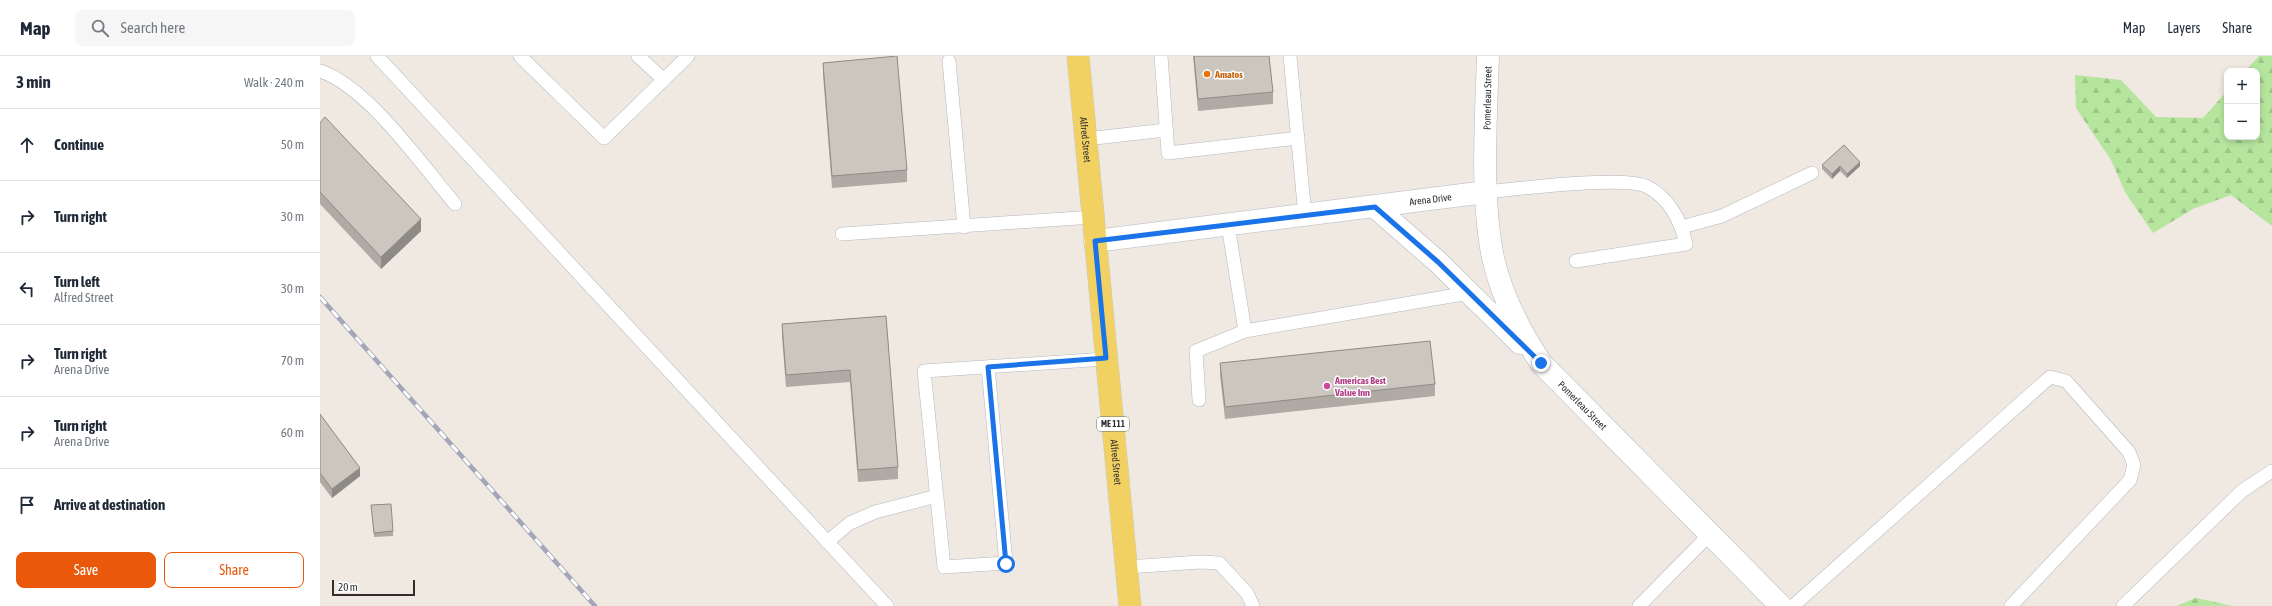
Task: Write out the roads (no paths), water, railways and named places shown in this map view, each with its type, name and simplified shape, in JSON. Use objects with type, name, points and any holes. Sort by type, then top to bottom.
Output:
[{"type":"main road","name":"Alfred Street","points":[[1078,56],[1092,217],[1130,606]]},
{"type":"street","name":"Pomerleau Street","points":[[1488,56],[1486,192],[1492,253],[1498,275],[1515,320],[1541,363],[1781,606]]},
{"type":"street","name":"Arena Drive","points":[[1095,241],[1305,216],[1486,192]]},
{"type":"street","points":[[1375,207],[1438,262],[1541,363]]},
{"type":"lane","points":[[377,56],[887,606]]},
{"type":"lane","points":[[520,56],[604,138],[688,56]]},
{"type":"lane","points":[[638,56],[664,80]]},
{"type":"lane","points":[[1161,56],[1168,153],[1298,138]]},
{"type":"lane","points":[[1290,56],[1305,216]]},
{"type":"lane","points":[[949,61],[964,227]]},
{"type":"lane","points":[[320,71],[334,76],[369,103],[455,204]]},
{"type":"lane","points":[[1086,139],[1166,130]]},
{"type":"lane","points":[[1682,227],[1722,216],[1812,173]]},
{"type":"lane","points":[[1486,192],[1584,184],[1633,183],[1648,187],[1670,206],[1682,227],[1686,244],[1576,261]]},
{"type":"lane","points":[[842,234],[964,227],[1092,217]]},
{"type":"lane","points":[[1228,225],[1245,331]]},
{"type":"lane","points":[[1199,400],[1196,351],[1245,331],[1469,293]]},
{"type":"lane","points":[[988,367],[1006,564],[944,566],[924,371],[1106,358]]},
{"type":"lane","points":[[1793,606],[2050,377],[2066,381],[2129,452],[2134,465],[2130,480],[2011,606]]},
{"type":"lane","points":[[2123,606],[2242,491],[2272,471]]},
{"type":"lane","points":[[827,542],[850,523],[875,512],[937,496]]},
{"type":"lane","points":[[1639,606],[1710,534]]},
{"type":"lane","points":[[1126,567],[1200,562],[1219,563],[1247,593],[1253,606]]},
{"type":"railway","points":[[320,297],[595,606]]},
{"type":"place","name":"Amatos","points":[[1207,74]]},
{"type":"place","name":"Americas Best Value Inn","points":[[1327,386]]}]
